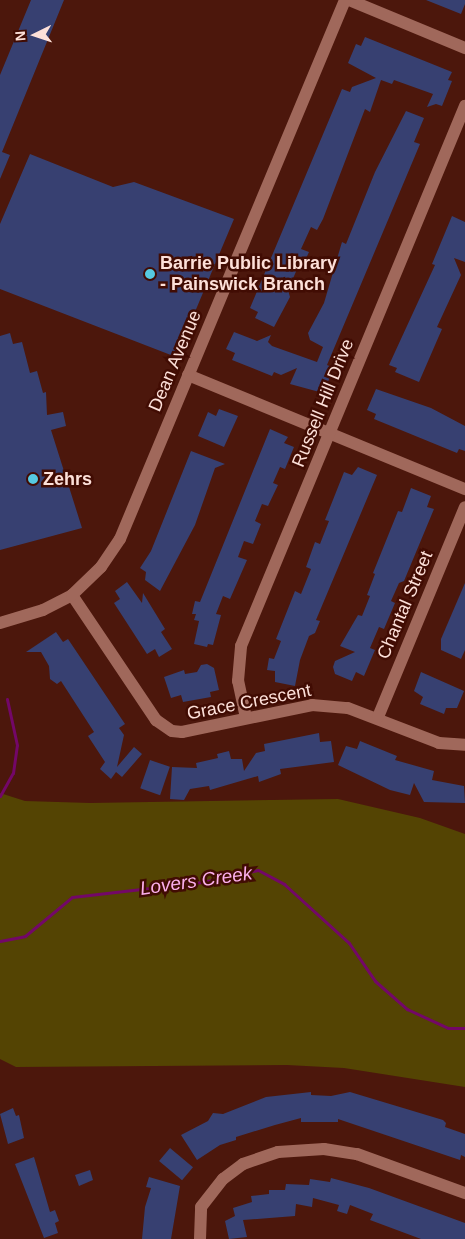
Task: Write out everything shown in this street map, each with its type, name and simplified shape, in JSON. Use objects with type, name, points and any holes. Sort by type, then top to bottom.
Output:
[{"type":"street","name":"Dean Avenue","points":[[0,623],[43,610],[72,595],[101,567],[120,539],[345,0]]},
{"type":"street","points":[[349,0],[465,48]]},
{"type":"street","name":"Russell Hill Drive","points":[[246,718],[238,681],[241,646],[465,106]]},
{"type":"street","points":[[188,375],[465,489]]},
{"type":"street","name":"Chantal Street","points":[[378,717],[465,508]]},
{"type":"street","name":"Grace Crescent","points":[[72,595],[164,728],[182,732],[312,705],[348,708],[378,717],[439,743],[465,745]]},
{"type":"street","points":[[200,1239],[201,1207],[224,1179],[243,1164],[278,1152],[324,1149],[357,1154],[465,1193]]},
{"type":"shaded area","points":[[0,793],[25,801],[90,803],[338,799],[420,818],[465,834],[465,1087],[344,1068],[287,1065],[16,1067],[0,1059]]},
{"type":"building","points":[[31,0],[64,0],[2,152],[10,155],[0,179],[0,75]]},
{"type":"building","points":[[426,0],[465,0],[465,4],[461,14]]},
{"type":"building","points":[[365,37],[452,72],[448,80],[452,81],[442,106],[436,104],[427,107],[433,94],[394,80],[392,84],[381,80],[370,112],[365,109],[323,219],[317,230],[311,227],[301,249],[309,252],[301,269],[298,267],[288,290],[290,297],[274,327],[255,318],[258,312],[250,308],[342,89],[350,92],[352,87],[376,78],[348,63],[356,44],[361,46]]},
{"type":"building","points":[[406,111],[424,118],[414,142],[420,144],[327,365],[334,368],[323,393],[290,384],[297,368],[281,375],[274,372],[272,376],[232,360],[235,353],[226,349],[234,332],[257,341],[271,335],[268,342],[272,346],[317,362],[323,347],[310,340],[308,333],[324,303],[342,242],[346,244],[375,172]]},
{"type":"building","name":"Barrie Public Library - Painswick Branch","points":[[30,154],[113,187],[134,182],[234,219],[176,357],[0,289],[0,224]]},
{"type":"building","points":[[452,216],[465,222],[465,262],[454,258],[461,275],[437,327],[442,329],[419,382],[395,372],[397,368],[389,365],[435,265],[432,264]]},
{"type":"building","name":"Zehrs","points":[[10,333],[13,344],[22,342],[30,373],[37,371],[43,393],[46,392],[47,415],[63,412],[66,426],[51,430],[82,528],[0,550],[0,336]]},
{"type":"building","points":[[376,389],[431,408],[465,426],[465,451],[459,449],[457,453],[374,419],[376,414],[367,410]]},
{"type":"building","points":[[219,409],[238,416],[224,447],[198,436],[208,412],[216,416]]},
{"type":"building","points":[[270,429],[288,437],[284,443],[294,447],[285,469],[280,467],[273,483],[278,485],[268,506],[262,504],[255,521],[261,524],[253,544],[244,541],[238,557],[247,560],[230,599],[223,596],[216,614],[221,615],[213,645],[208,644],[207,647],[194,644],[199,621],[194,620],[196,614],[192,614],[195,601],[200,602]]},
{"type":"building","points":[[191,451],[225,464],[215,468],[195,525],[160,591],[145,580],[146,572],[140,568],[151,551]]},
{"type":"building","points":[[358,467],[377,475],[316,620],[320,621],[315,633],[309,636],[300,660],[295,686],[275,682],[275,671],[267,670],[269,658],[274,659],[281,641],[276,639],[295,591],[301,594],[311,569],[306,567],[315,542],[320,544],[329,521],[325,520],[344,472],[352,475]]},
{"type":"building","points":[[411,488],[431,496],[427,507],[434,509],[404,581],[399,583],[391,601],[395,603],[384,629],[379,627],[370,648],[375,650],[364,676],[356,672],[352,681],[335,674],[333,667],[335,661],[355,652],[340,646],[358,615],[362,616],[370,596],[367,595],[375,574],[373,573],[398,511],[402,512]]},
{"type":"building","points":[[127,582],[142,603],[143,593],[165,629],[161,632],[172,649],[159,657],[155,649],[147,654],[114,603],[120,599],[115,591]]},
{"type":"building","points":[[465,583],[465,650],[461,659],[441,650],[441,639]]},
{"type":"building","points":[[56,632],[63,642],[68,639],[125,724],[119,728],[124,735],[117,767],[134,747],[142,754],[122,777],[116,772],[111,779],[100,769],[105,762],[88,736],[94,732],[61,681],[57,684],[50,679],[49,666],[41,652],[26,652]]},
{"type":"building","points":[[207,664],[214,668],[219,690],[210,692],[211,697],[183,702],[181,695],[171,698],[164,677],[184,670],[185,674],[197,672],[201,665]]},
{"type":"building","points":[[421,672],[464,691],[457,708],[446,708],[444,714],[420,704],[423,697],[414,691]]},
{"type":"building","points":[[319,733],[320,742],[331,741],[334,762],[280,769],[281,774],[259,782],[258,776],[210,790],[209,786],[190,789],[184,800],[170,799],[172,767],[197,768],[196,763],[218,758],[217,754],[229,751],[231,759],[242,759],[244,771],[256,753],[265,751],[264,744]]},
{"type":"building","points":[[360,741],[397,756],[395,760],[434,771],[432,780],[464,786],[465,803],[424,802],[414,783],[410,795],[390,790],[338,765],[346,746],[357,749]]},
{"type":"building","points":[[150,760],[170,767],[160,795],[140,788]]},
{"type":"building","points":[[311,1092],[311,1095],[331,1096],[350,1092],[443,1120],[446,1123],[445,1127],[465,1134],[465,1157],[461,1155],[460,1160],[338,1119],[338,1122],[301,1122],[301,1118],[275,1125],[236,1137],[236,1140],[220,1145],[197,1160],[181,1135],[208,1121],[213,1113],[223,1114],[266,1097]]},
{"type":"building","points":[[13,1108],[16,1116],[19,1115],[24,1138],[8,1144],[0,1114]]},
{"type":"building","points":[[170,1148],[193,1167],[182,1180],[159,1161]]},
{"type":"building","points":[[34,1157],[50,1212],[55,1210],[59,1221],[55,1223],[58,1233],[44,1238],[15,1164]]},
{"type":"building","points":[[90,1170],[93,1180],[79,1186],[75,1175]]},
{"type":"building","points":[[149,1177],[180,1186],[171,1239],[142,1239],[145,1207],[151,1188],[146,1187]]},
{"type":"building","points":[[331,1178],[369,1188],[465,1223],[465,1239],[421,1239],[370,1220],[373,1214],[350,1205],[347,1214],[337,1211],[339,1205],[313,1198],[312,1207],[296,1204],[295,1216],[243,1220],[247,1237],[229,1239],[225,1221],[235,1216],[233,1208],[252,1202],[251,1196],[269,1194],[269,1190],[285,1190],[286,1184],[309,1185],[310,1179],[330,1182]]},
{"type":"waterway","points":[[0,796],[13,773],[17,745],[7,699]]},
{"type":"waterway","name":"Lovers Creek","points":[[0,941],[25,936],[72,897],[202,882],[258,870],[284,884],[349,943],[375,981],[407,1009],[448,1028],[465,1028]]},
{"type":"place","name":"Barrie Public Library - Painswick Branch","points":[[150,274]]},
{"type":"place","name":"Zehrs","points":[[33,479]]}]
